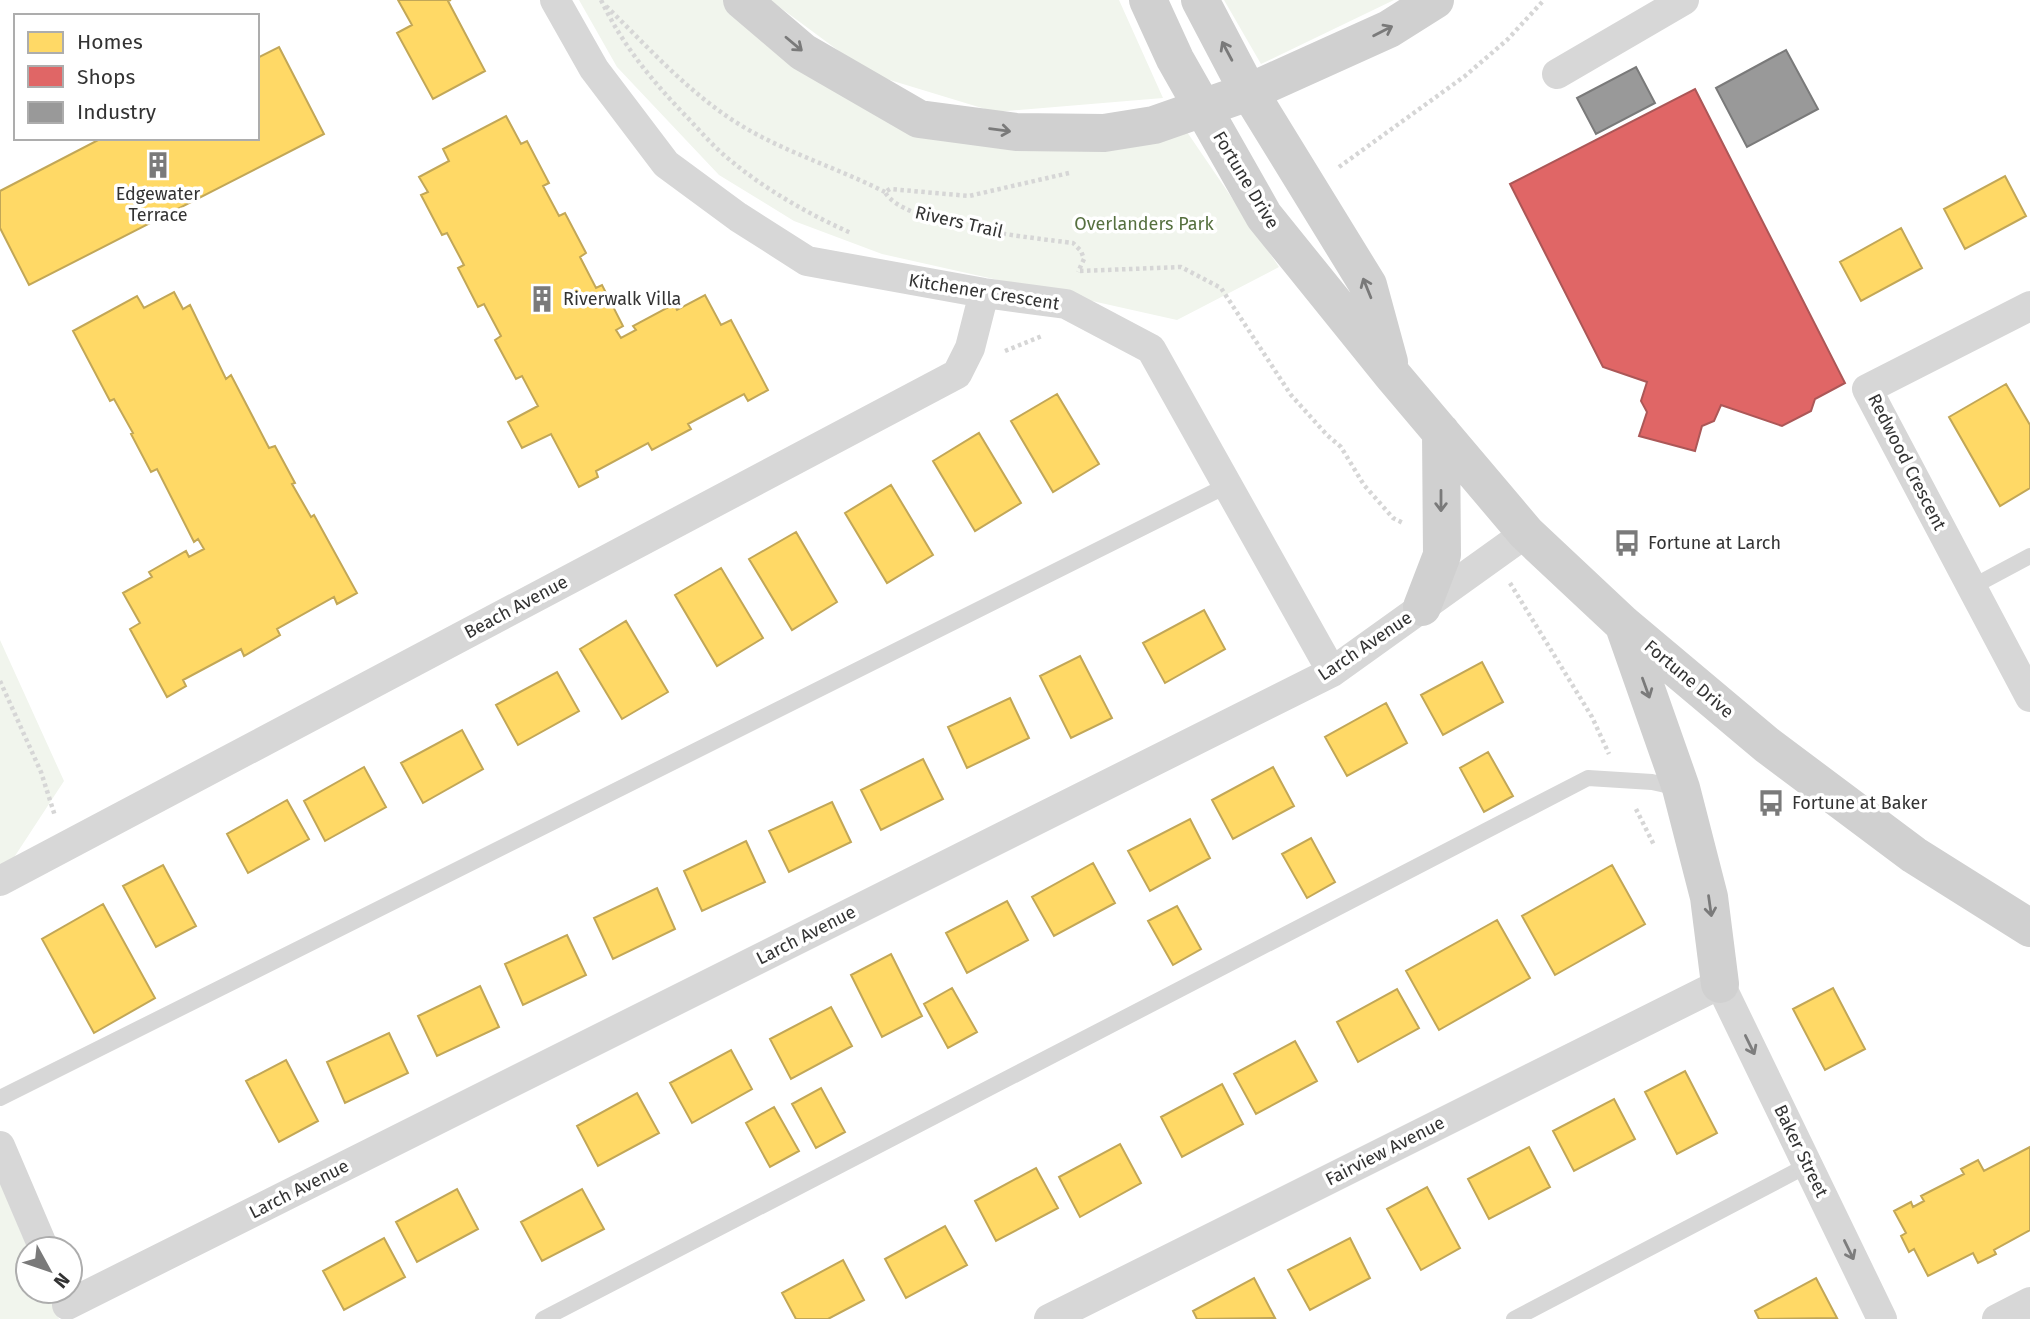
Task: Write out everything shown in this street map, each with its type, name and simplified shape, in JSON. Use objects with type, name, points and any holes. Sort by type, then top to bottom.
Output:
[{"type":"main road","points":[[742,0],[803,52],[919,119],[1016,132],[1104,133],[1154,125],[1254,90],[1389,29],[1435,0]]},
{"type":"main road","name":"Fortune Drive","points":[[1148,0],[1175,59],[1264,216],[1394,377],[1526,533],[1623,624],[1767,745],[1914,855],[2030,928]]},
{"type":"main road","name":"Fortune Drive","points":[[1200,0],[1242,80],[1368,285],[1394,377]]},
{"type":"main road","points":[[1422,607],[1441,555],[1440,432]]},
{"type":"main road","points":[[1623,624],[1681,788],[1709,897],[1720,984]]},
{"type":"street","name":"Kitchener Crescent","points":[[555,0],[594,69],[666,164],[738,217],[807,261],[984,293],[1066,304],[1151,349],[1332,672]]},
{"type":"street","points":[[1557,74],[1684,0]]},
{"type":"street","name":"Beach Avenue","points":[[0,881],[957,374],[970,348],[984,293]]},
{"type":"street","name":"Redwood Crescent","points":[[2030,306],[1867,389],[2030,697]]},
{"type":"street","name":"Larch Avenue","points":[[84,1297],[1332,672],[1526,533]]},
{"type":"street","name":"Baker Street","points":[[1720,984],[1882,1319]]},
{"type":"street","name":"Fairview Avenue","points":[[1049,1319],[1720,984]]},
{"type":"street","points":[[0,1146],[38,1235]]},
{"type":"street","points":[[1997,1319],[2030,1302]]},
{"type":"lane","points":[[0,1098],[1228,485]]},
{"type":"lane","points":[[1972,587],[2030,556]]},
{"type":"lane","points":[[543,1319],[1588,778],[1652,782],[1681,788]]},
{"type":"lane","points":[[1514,1319],[1808,1166]]},
{"type":"path","points":[[1332,171],[1465,76],[1507,40],[1544,0]]},
{"type":"path","points":[[602,2],[686,85],[735,122],[885,192]]},
{"type":"path","name":"Rivers Trail","points":[[1079,271],[1084,259],[1073,243],[1004,233],[915,214],[893,203],[885,192],[890,189],[969,196],[1081,169]]},
{"type":"path","points":[[995,351],[1005,351],[1038,340],[1048,332]]},
{"type":"path","points":[[0,681],[41,772],[65,846]]},
{"type":"green space","name":"Overlanders Park","points":[[579,0],[725,0],[920,132],[1187,132],[1279,267],[1177,320],[882,254],[794,221],[719,175],[617,67]]},
{"type":"green space","points":[[770,0],[1119,0],[1163,98],[995,112],[870,74]]},
{"type":"green space","points":[[1224,0],[1394,0],[1261,64]]},
{"type":"green space","points":[[0,640],[64,781],[13,859],[0,866]]},
{"type":"green space","points":[[0,1183],[22,1235],[14,1235],[14,1305],[53,1305],[59,1319],[0,1319]]},
{"type":"building: Homes","points":[[398,0],[451,0],[448,1],[485,71],[433,99],[397,33],[412,25]]},
{"type":"building: Homes","name":"Edgewater Terrace","points":[[279,47],[324,134],[29,285],[0,228],[0,191],[98,140],[259,140],[259,57]]},
{"type":"building: Homes","name":"Riverwalk Villa","points":[[506,116],[521,144],[527,141],[549,183],[543,186],[559,216],[565,213],[586,253],[580,257],[596,288],[602,285],[623,326],[616,330],[621,338],[636,330],[633,326],[674,304],[677,310],[705,295],[721,325],[731,320],[768,390],[748,401],[744,394],[688,424],[691,429],[652,450],[648,443],[596,471],[598,477],[579,487],[551,434],[522,448],[508,422],[538,406],[522,376],[516,379],[495,340],[501,336],[484,304],[478,307],[458,268],[464,265],[447,233],[442,235],[421,195],[428,192],[419,177],[449,161],[443,149]]},
{"type":"building: Homes","points":[[2005,176],[2026,216],[1965,249],[1944,209]]},
{"type":"building: Homes","points":[[1901,228],[1922,268],[1861,301],[1840,262]]},
{"type":"building: Homes","points":[[174,292],[183,309],[190,305],[226,379],[231,375],[269,448],[275,446],[295,483],[292,484],[311,517],[314,515],[357,593],[337,604],[334,597],[277,629],[280,635],[244,656],[241,649],[183,680],[186,686],[167,697],[130,629],[140,623],[123,593],[152,577],[149,572],[186,551],[189,557],[204,549],[198,539],[194,542],[157,469],[151,472],[131,434],[133,433],[114,399],[110,401],[73,331],[137,296],[144,308]]},
{"type":"building: Homes","points":[[2006,384],[2030,425],[2030,488],[2000,506],[1949,417]]},
{"type":"building: Homes","points":[[1057,394],[1099,464],[1053,492],[1011,421]]},
{"type":"building: Homes","points":[[979,433],[1021,503],[975,531],[933,461]]},
{"type":"building: Homes","points":[[891,485],[933,555],[887,583],[845,513]]},
{"type":"building: Homes","points":[[796,532],[837,602],[792,630],[749,559]]},
{"type":"building: Homes","points":[[721,568],[763,638],[717,666],[675,595]]},
{"type":"building: Homes","points":[[1204,610],[1225,649],[1165,683],[1143,643]]},
{"type":"building: Homes","points":[[626,621],[668,692],[622,719],[580,649]]},
{"type":"building: Homes","points":[[1080,656],[1112,718],[1071,738],[1040,676]]},
{"type":"building: Homes","points":[[1482,662],[1503,702],[1443,735],[1421,695]]},
{"type":"building: Homes","points":[[557,672],[579,711],[518,745],[496,705]]},
{"type":"building: Homes","points":[[1010,698],[1029,738],[967,768],[948,727]]},
{"type":"building: Homes","points":[[1386,703],[1407,743],[1347,776],[1325,737]]},
{"type":"building: Homes","points":[[462,730],[483,769],[423,803],[401,763]]},
{"type":"building: Homes","points":[[1488,752],[1513,796],[1484,812],[1460,768]]},
{"type":"building: Homes","points":[[923,759],[943,799],[881,830],[861,790]]},
{"type":"building: Homes","points":[[364,767],[386,807],[325,841],[304,801]]},
{"type":"building: Homes","points":[[1273,767],[1294,806],[1233,839],[1212,800]]},
{"type":"building: Homes","points":[[287,800],[309,839],[248,873],[227,834]]},
{"type":"building: Homes","points":[[832,802],[851,842],[789,872],[769,831]]},
{"type":"building: Homes","points":[[1190,819],[1210,858],[1150,891],[1128,851]]},
{"type":"building: Homes","points":[[1311,838],[1335,882],[1307,898],[1282,854]]},
{"type":"building: Homes","points":[[746,841],[765,882],[702,911],[684,871]]},
{"type":"building: Homes","points":[[1093,863],[1115,903],[1054,936],[1032,897]]},
{"type":"building: Homes","points":[[163,865],[196,926],[156,947],[123,886]]},
{"type":"building: Homes","points":[[1612,865],[1645,924],[1555,975],[1522,916]]},
{"type":"building: Homes","points":[[657,888],[675,929],[613,959],[594,918]]},
{"type":"building: Homes","points":[[1007,901],[1028,940],[967,973],[946,933]]},
{"type":"building: Homes","points":[[103,904],[155,998],[94,1033],[42,939]]},
{"type":"building: Homes","points":[[1177,906],[1201,949],[1173,965],[1148,921]]},
{"type":"building: Homes","points":[[1497,920],[1530,978],[1439,1030],[1406,971]]},
{"type":"building: Homes","points":[[567,935],[586,975],[523,1005],[505,964]]},
{"type":"building: Homes","points":[[891,954],[922,1016],[882,1037],[851,975]]},
{"type":"building: Homes","points":[[480,986],[499,1027],[437,1056],[418,1016]]},
{"type":"building: Homes","points":[[952,988],[977,1032],[948,1048],[924,1004]]},
{"type":"building: Homes","points":[[1833,988],[1865,1049],[1825,1070],[1793,1009]]},
{"type":"building: Homes","points":[[1397,989],[1419,1028],[1358,1062],[1337,1022]]},
{"type":"building: Homes","points":[[831,1007],[852,1046],[791,1079],[770,1039]]},
{"type":"building: Homes","points":[[389,1033],[408,1073],[345,1103],[327,1062]]},
{"type":"building: Homes","points":[[1295,1041],[1317,1081],[1256,1114],[1234,1074]]},
{"type":"building: Homes","points":[[731,1050],[752,1089],[692,1123],[670,1083]]},
{"type":"building: Homes","points":[[286,1060],[318,1121],[279,1142],[246,1081]]},
{"type":"building: Homes","points":[[1685,1071],[1717,1133],[1677,1154],[1645,1092]]},
{"type":"building: Homes","points":[[1222,1084],[1243,1124],[1182,1157],[1161,1117]]},
{"type":"building: Homes","points":[[821,1088],[845,1132],[816,1148],[792,1104]]},
{"type":"building: Homes","points":[[637,1093],[659,1133],[598,1166],[577,1126]]},
{"type":"building: Homes","points":[[1614,1099],[1635,1139],[1574,1171],[1553,1131]]},
{"type":"building: Homes","points":[[774,1107],[799,1151],[770,1167],[746,1123]]},
{"type":"building: Homes","points":[[1120,1144],[1141,1183],[1080,1217],[1059,1177]]},
{"type":"building: Homes","points":[[1529,1147],[1550,1187],[1489,1219],[1468,1179]]},
{"type":"building: Homes","points":[[2030,1147],[2030,1230],[1994,1250],[1996,1254],[1978,1263],[1973,1253],[1928,1276],[1914,1249],[1909,1252],[1901,1236],[1906,1233],[1894,1211],[1911,1202],[1913,1207],[1924,1201],[1921,1196],[1964,1174],[1961,1169],[1978,1160],[1984,1171]]},
{"type":"building: Homes","points":[[1036,1168],[1058,1208],[996,1241],[975,1201]]},
{"type":"building: Homes","points":[[1427,1187],[1460,1248],[1421,1270],[1387,1209]]},
{"type":"building: Homes","points":[[457,1189],[478,1229],[417,1262],[396,1222]]},
{"type":"building: Homes","points":[[582,1189],[604,1229],[542,1261],[521,1222]]},
{"type":"building: Homes","points":[[945,1226],[967,1265],[906,1298],[885,1259]]},
{"type":"building: Homes","points":[[384,1238],[405,1277],[344,1310],[323,1271]]},
{"type":"building: Homes","points":[[1350,1238],[1370,1278],[1310,1310],[1288,1270]]},
{"type":"building: Homes","points":[[843,1260],[864,1300],[828,1319],[796,1319],[782,1293]]},
{"type":"building: Homes","points":[[1254,1278],[1275,1318],[1197,1319],[1193,1311]]},
{"type":"building: Homes","points":[[1816,1278],[1837,1318],[1759,1319],[1755,1311]]},
{"type":"building: Shops","points":[[1695,89],[1845,383],[1815,399],[1811,411],[1782,426],[1721,405],[1714,421],[1702,426],[1695,451],[1639,436],[1647,412],[1641,401],[1647,382],[1603,367],[1510,184]]},
{"type":"building: Industry","points":[[1786,50],[1818,109],[1747,147],[1716,88]]},
{"type":"building: Industry","points":[[1636,67],[1655,103],[1596,134],[1577,98]]},
{"type":"place","name":"Edgewater Terrace","points":[[158,165]]},
{"type":"place","name":"Riverwalk Villa","points":[[542,299]]},
{"type":"place","name":"Fortune at Larch","points":[[1627,543]]},
{"type":"place","name":"Fortune at Baker","points":[[1771,803]]}]
